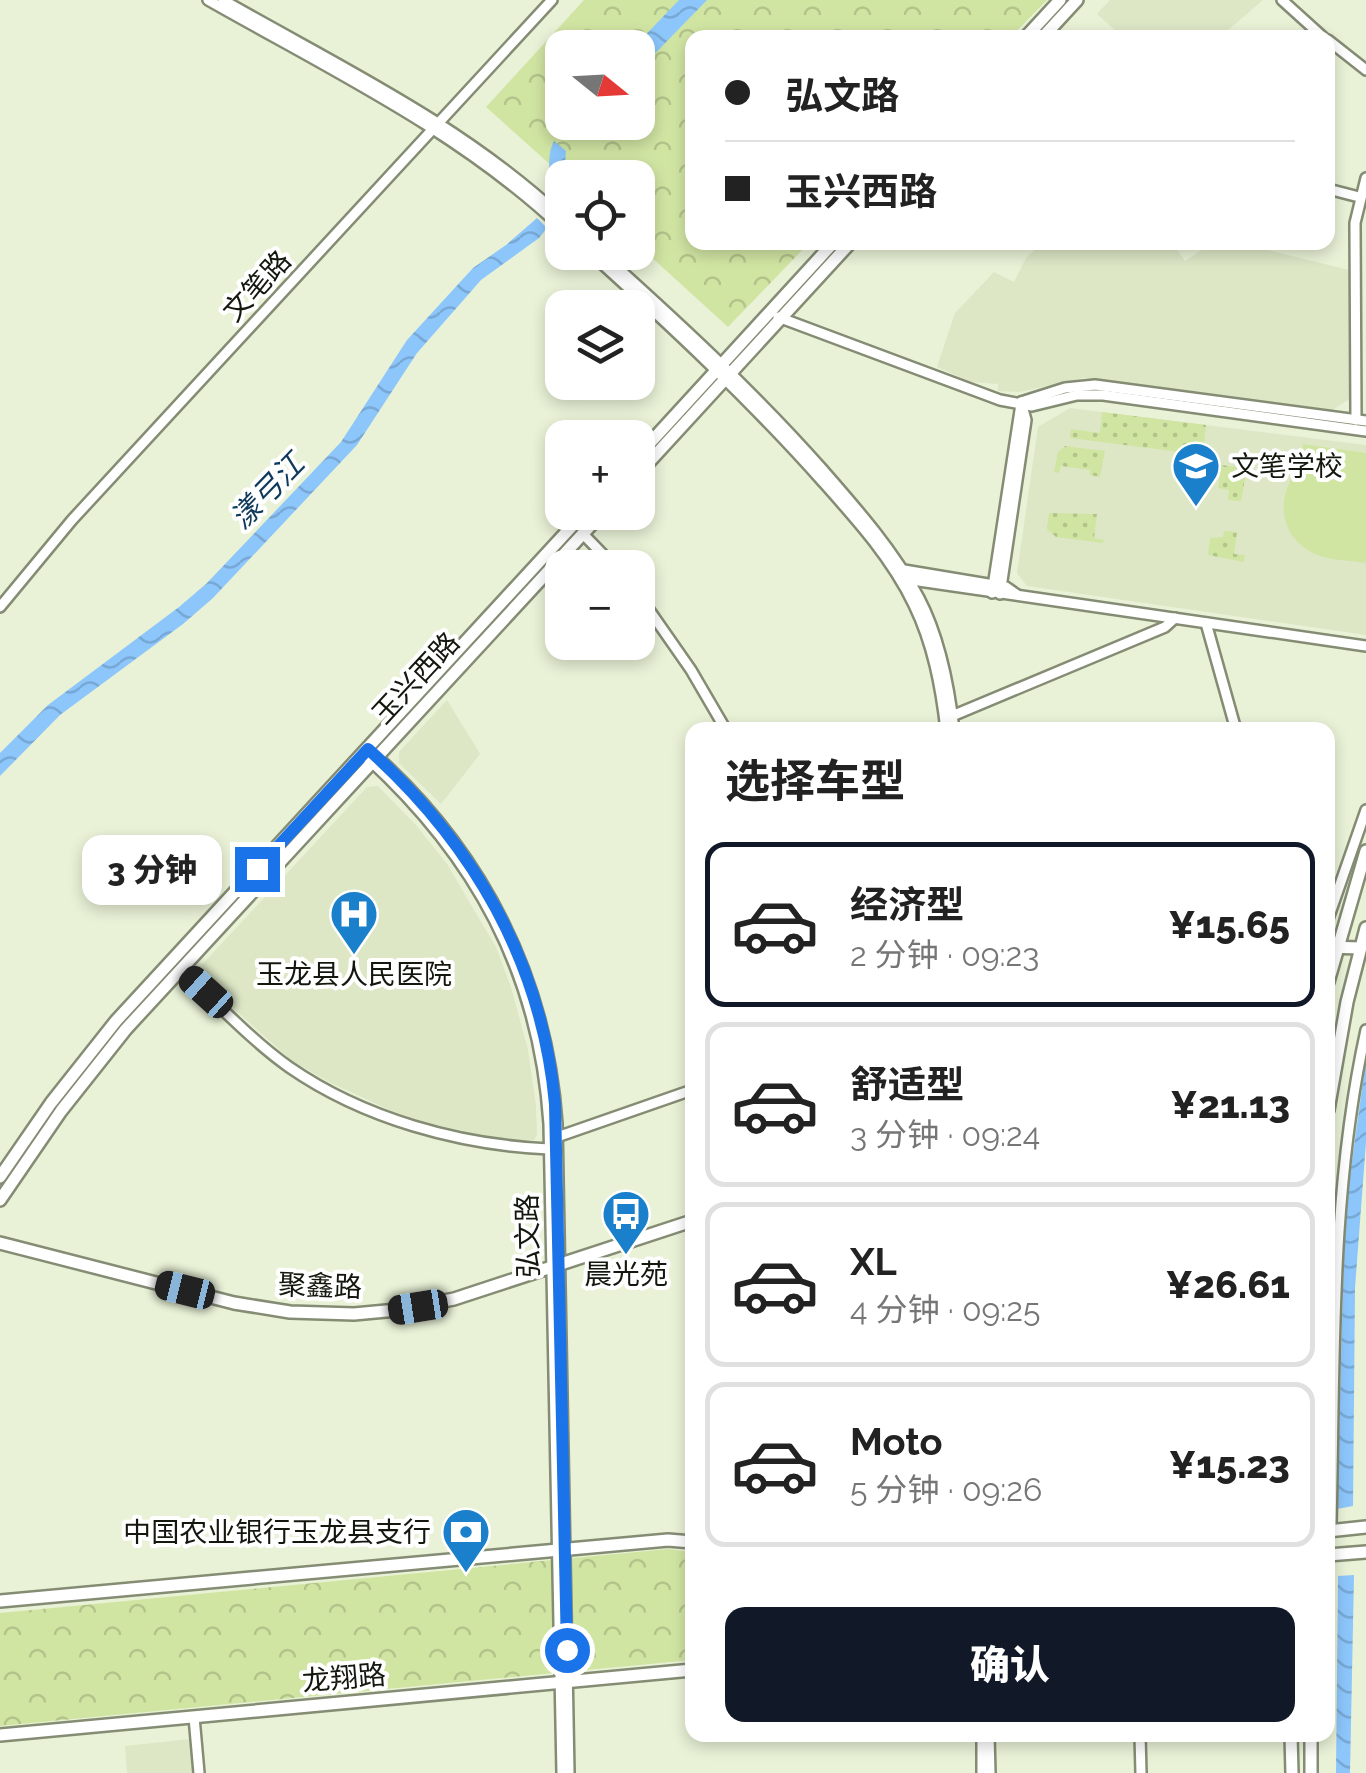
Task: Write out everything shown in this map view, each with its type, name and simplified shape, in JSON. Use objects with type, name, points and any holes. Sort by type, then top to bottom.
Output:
[{"type":"main road","points":[[1032,30],[1060,0]]},
{"type":"main road","points":[[1049,30],[1077,0]]},
{"type":"main road","points":[[775,316],[828,250]]},
{"type":"main road","points":[[655,439],[844,250]]},
{"type":"main road","points":[[655,454],[724,371]]},
{"type":"main road","name":"玉兴西路","points":[[0,1200],[82,1083],[569,530]]},
{"type":"main road","name":"玉兴西路","points":[[0,1178],[50,1103],[116,1021],[586,530]]},
{"type":"main road","points":[[1335,940],[1366,851]]},
{"type":"main road","points":[[1335,1075],[1366,928]]},
{"type":"main road","points":[[1335,951],[1360,952]]},
{"type":"main road","name":"聚鑫路","points":[[0,1243],[234,1303],[311,1314],[364,1314],[418,1307],[555,1270],[685,1224]]},
{"type":"main road","name":"聚鑫路","points":[[0,1251],[232,1310],[311,1321],[365,1321],[420,1314],[685,1231]]},
{"type":"main road","points":[[1335,1527],[1366,1527]]},
{"type":"main road","points":[[0,1601],[685,1541]]},
{"type":"main road","points":[[1335,1555],[1366,1552]]},
{"type":"main road","points":[[1335,1561],[1342,1554]]},
{"type":"main road","name":"龙翔路","points":[[0,1735],[685,1671]]},
{"type":"main road","points":[[1291,1742],[1292,1773]]},
{"type":"main road","points":[[1311,1742],[1311,1773]]},
{"type":"street","points":[[208,0],[436,125],[520,188],[545,212]]},
{"type":"street","points":[[223,0],[436,125],[525,183],[545,202]]},
{"type":"street","name":"文笔路","points":[[0,607],[72,520],[552,0]]},
{"type":"street","points":[[1282,0],[1316,30]]},
{"type":"street","points":[[1335,46],[1366,70]]},
{"type":"street","points":[[1021,402],[1066,388],[1095,386],[1361,421],[1353,291],[1355,223],[1366,178]]},
{"type":"street","points":[[1335,191],[1360,198]]},
{"type":"street","points":[[609,270],[724,371]]},
{"type":"street","points":[[619,270],[724,371],[900,574],[934,635],[951,722]]},
{"type":"street","points":[[775,316],[983,396],[1032,406],[1094,395],[1366,431]]},
{"type":"street","points":[[997,589],[1026,420],[1021,402]]},
{"type":"street","points":[[583,534],[599,550]]},
{"type":"street","points":[[900,574],[1366,646]]},
{"type":"street","points":[[900,574],[932,655],[948,722]]},
{"type":"street","points":[[655,618],[721,722]]},
{"type":"street","points":[[952,716],[1165,628],[1175,618]]},
{"type":"street","points":[[1206,622],[1234,722]]},
{"type":"street","name":"弘文路","points":[[370,756],[448,832],[478,874],[509,929],[530,981],[554,1084],[555,1270]]},
{"type":"street","name":"弘文路","points":[[370,756],[450,847],[485,900],[523,983],[540,1048],[550,1150],[555,1270],[566,1773]]},
{"type":"street","points":[[1335,899],[1366,810]]},
{"type":"street","points":[[181,970],[288,1066],[328,1089],[428,1130],[483,1143],[550,1150]]},
{"type":"street","points":[[1335,1401],[1340,1191],[1366,1030]]},
{"type":"street","points":[[557,1138],[685,1092]]},
{"type":"street","points":[[194,1717],[200,1773]]},
{"type":"street","points":[[986,1742],[986,1773]]},
{"type":"street","points":[[1140,1742],[1141,1773]]},
{"type":"shaded area","points":[[1110,0],[1263,0],[1228,30],[1115,30],[1097,14]]},
{"type":"shaded area","points":[[1035,250],[1178,250],[1185,261],[1202,250],[1268,250],[1349,270],[1351,398],[1331,411],[1084,378],[1019,392],[998,391],[998,384],[971,382],[937,367],[955,313],[994,272],[1014,282]]},
{"type":"shaded area","name":"文笔学校","points":[[1070,408],[1366,445],[1366,635],[1027,586],[1017,573],[1038,427]]},
{"type":"shaded area","points":[[447,700],[480,754],[441,804],[399,763],[399,752]]},
{"type":"shaded area","name":"玉龙县人民医院","points":[[378,786],[447,864],[496,947],[528,1050],[536,1105],[534,1140],[503,1139],[432,1124],[394,1112],[331,1083],[292,1061],[197,976],[197,970],[367,787]]},
{"type":"shaded area","points":[[190,1739],[194,1773],[127,1773],[125,1746]]},
{"type":"green space","points":[[584,0],[1047,0],[1018,30],[685,30],[685,250],[802,250],[728,327],[655,260],[655,160],[545,160],[486,107],[545,43],[545,140],[655,140],[655,30],[557,30]]},
{"type":"green space","points":[[1102,412],[1206,425],[1203,455],[1070,438],[1071,429],[1100,433]]},
{"type":"green space","points":[[1303,444],[1366,453],[1366,563],[1317,555],[1290,532],[1285,520],[1286,493],[1298,469],[1309,459],[1301,457]]},
{"type":"green space","points":[[1065,446],[1105,451],[1100,477],[1090,475],[1090,470],[1061,466],[1059,473],[1054,472],[1058,452]]},
{"type":"green space","points":[[1221,465],[1247,468],[1241,501],[1228,500],[1229,490],[1218,488]]},
{"type":"green space","points":[[1049,513],[1097,514],[1094,538],[1104,540],[1103,543],[1056,537],[1047,529]]},
{"type":"green space","points":[[1224,531],[1237,532],[1234,554],[1245,555],[1244,562],[1208,555],[1210,538],[1223,537]]},
{"type":"green space","points":[[668,1549],[685,1551],[685,1661],[0,1726],[0,1613]]},
{"type":"water","points":[[679,0],[707,0],[655,54],[655,30],[650,30]]},
{"type":"water","points":[[554,141],[566,151],[565,160],[550,160]]},
{"type":"water","points":[[537,218],[545,226],[539,238],[481,280],[417,353],[357,445],[213,598],[60,715],[0,776],[0,753],[48,705],[206,584],[341,442],[407,340],[473,268]]},
{"type":"water","points":[[1366,1060],[1366,1142],[1355,1288],[1353,1506],[1337,1509],[1345,1211]]},
{"type":"water","points":[[1354,1575],[1350,1773],[1336,1773],[1338,1576]]},
{"type":"place","name":"文笔学校","points":[[1196,508]]},
{"type":"place","name":"玉龙县人民医院","points":[[354,956]]},
{"type":"place","name":"晨光苑","points":[[626,1256]]},
{"type":"place","name":"中国农业银行玉龙县支行","points":[[466,1574]]},
{"type":"route","points":[[257,869],[368,749],[414,793],[463,852],[492,896],[522,960],[542,1024],[555,1104],[567,1650]]},
{"type":"water label","name":"漾弓江","points":[[267,491]]}]
